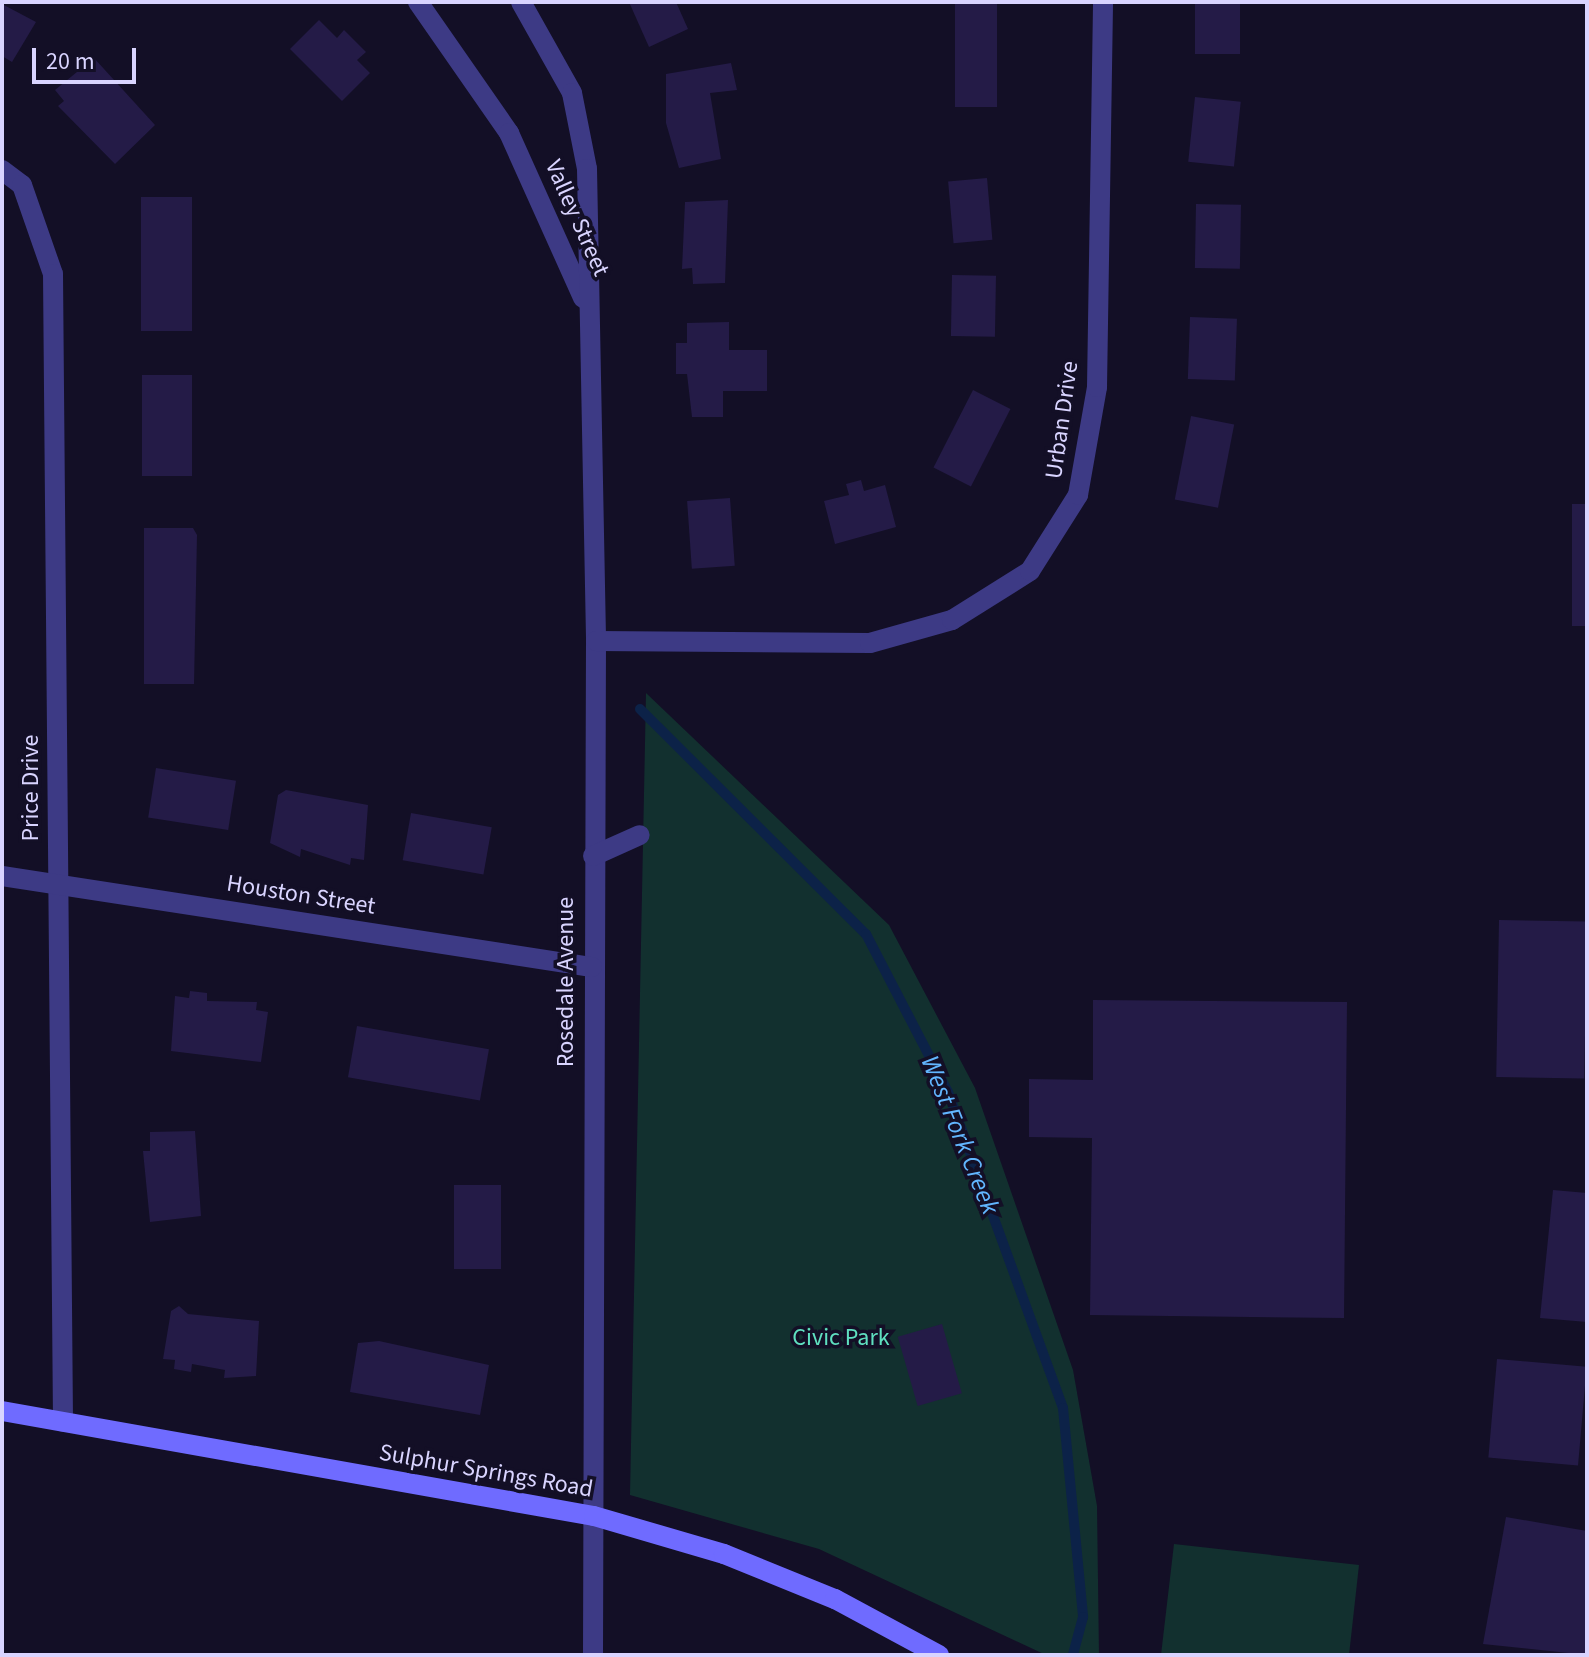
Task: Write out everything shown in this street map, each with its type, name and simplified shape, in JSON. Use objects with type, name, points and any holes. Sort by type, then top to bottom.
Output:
[{"type":"street","name":"Valley Street","points":[[418,2],[509,133],[588,309]]},
{"type":"street","name":"Valley Street","points":[[521,2],[572,93],[587,169],[588,309]]},
{"type":"street","name":"Urban Drive","points":[[596,641],[870,643],[952,620],[1030,571],[1078,495],[1097,387],[1103,2]]},
{"type":"street","name":"Price Drive","points":[[2,170],[22,185],[53,274],[63,1422]]},
{"type":"street","name":"Rosedale Avenue","points":[[588,309],[596,641],[592,967],[593,1655]]},
{"type":"street","points":[[593,856],[640,835]]},
{"type":"street","name":"Houston Street","points":[[2,876],[592,967]]},
{"type":"street","name":"Sulphur Springs Road","points":[[2,1411],[594,1516],[724,1554],[835,1599],[939,1655]]},
{"type":"green space","name":"Civic Park","points":[[646,693],[889,925],[975,1088],[1073,1370],[1097,1506],[1099,1655],[1046,1655],[819,1549],[630,1495]]},
{"type":"green space","points":[[1174,1544],[1359,1565],[1349,1655],[1161,1655]]},
{"type":"building","points":[[629,2],[676,2],[688,29],[649,47]]},
{"type":"building","points":[[955,2],[997,2],[997,107],[955,107]]},
{"type":"building","points":[[1195,2],[1240,2],[1240,54],[1195,54]]},
{"type":"building","points":[[2,4],[36,22],[12,62],[2,56]]},
{"type":"building","points":[[319,20],[337,38],[344,30],[366,52],[357,60],[370,73],[342,101],[290,49]]},
{"type":"building","points":[[94,58],[155,125],[115,164],[58,106],[64,101],[55,90]]},
{"type":"building","points":[[731,63],[737,90],[710,93],[721,159],[679,168],[666,123],[666,74]]},
{"type":"building","points":[[1195,97],[1241,102],[1234,166],[1188,162]]},
{"type":"building","points":[[987,178],[992,240],[954,243],[948,181]]},
{"type":"building","points":[[141,197],[192,197],[192,331],[141,331]]},
{"type":"building","points":[[728,200],[725,283],[693,284],[692,268],[682,269],[685,202]]},
{"type":"building","points":[[1196,204],[1241,205],[1240,269],[1195,268]]},
{"type":"building","points":[[952,275],[996,276],[995,337],[951,336]]},
{"type":"building","points":[[1190,317],[1237,319],[1235,381],[1188,379]]},
{"type":"building","points":[[729,322],[729,350],[767,350],[767,391],[723,391],[723,417],[692,417],[687,374],[676,374],[676,343],[687,343],[687,323]]},
{"type":"building","points":[[142,375],[192,375],[192,476],[142,476]]},
{"type":"building","points":[[973,390],[1010,409],[971,487],[934,468]]},
{"type":"building","points":[[1191,416],[1234,424],[1218,508],[1175,499]]},
{"type":"building","points":[[861,480],[864,491],[885,485],[896,527],[835,544],[824,501],[849,495],[846,484]]},
{"type":"building","points":[[730,498],[735,566],[692,569],[687,501]]},
{"type":"building","points":[[1572,504],[1587,504],[1587,626],[1572,626]]},
{"type":"building","points":[[144,528],[193,528],[197,535],[194,684],[144,684]]},
{"type":"building","points":[[156,768],[236,781],[228,830],[148,817]]},
{"type":"building","points":[[286,790],[368,805],[364,860],[351,858],[350,865],[301,849],[300,857],[270,843],[278,795]]},
{"type":"building","points":[[411,813],[492,827],[483,875],[403,860]]},
{"type":"building","points":[[1499,920],[1587,922],[1584,1079],[1496,1077]]},
{"type":"building","points":[[190,991],[207,993],[207,1001],[257,1002],[256,1010],[268,1012],[261,1062],[171,1051],[175,996],[189,998]]},
{"type":"building","points":[[1093,1000],[1347,1002],[1344,1318],[1090,1315],[1092,1138],[1029,1137],[1029,1079],[1093,1080]]},
{"type":"building","points":[[357,1026],[489,1049],[480,1100],[348,1077]]},
{"type":"building","points":[[195,1131],[201,1216],[150,1222],[143,1151],[150,1151],[150,1132]]},
{"type":"building","points":[[454,1185],[501,1185],[501,1269],[454,1269]]},
{"type":"building","points":[[1553,1190],[1587,1193],[1587,1322],[1540,1318]]},
{"type":"building","points":[[179,1306],[188,1314],[259,1321],[256,1376],[224,1378],[225,1370],[192,1364],[191,1372],[174,1369],[175,1360],[163,1359],[171,1311]]},
{"type":"building","points":[[942,1324],[962,1393],[918,1406],[898,1337]]},
{"type":"building","points":[[379,1341],[489,1365],[480,1415],[350,1392],[358,1343]]},
{"type":"building","points":[[1497,1359],[1587,1367],[1578,1465],[1488,1458]]},
{"type":"building","points":[[1506,1517],[1587,1531],[1587,1655],[1483,1644]]},
{"type":"waterway","name":"West Fork Creek","points":[[640,709],[866,934],[948,1092],[1063,1408],[1083,1617],[1073,1655]]}]
